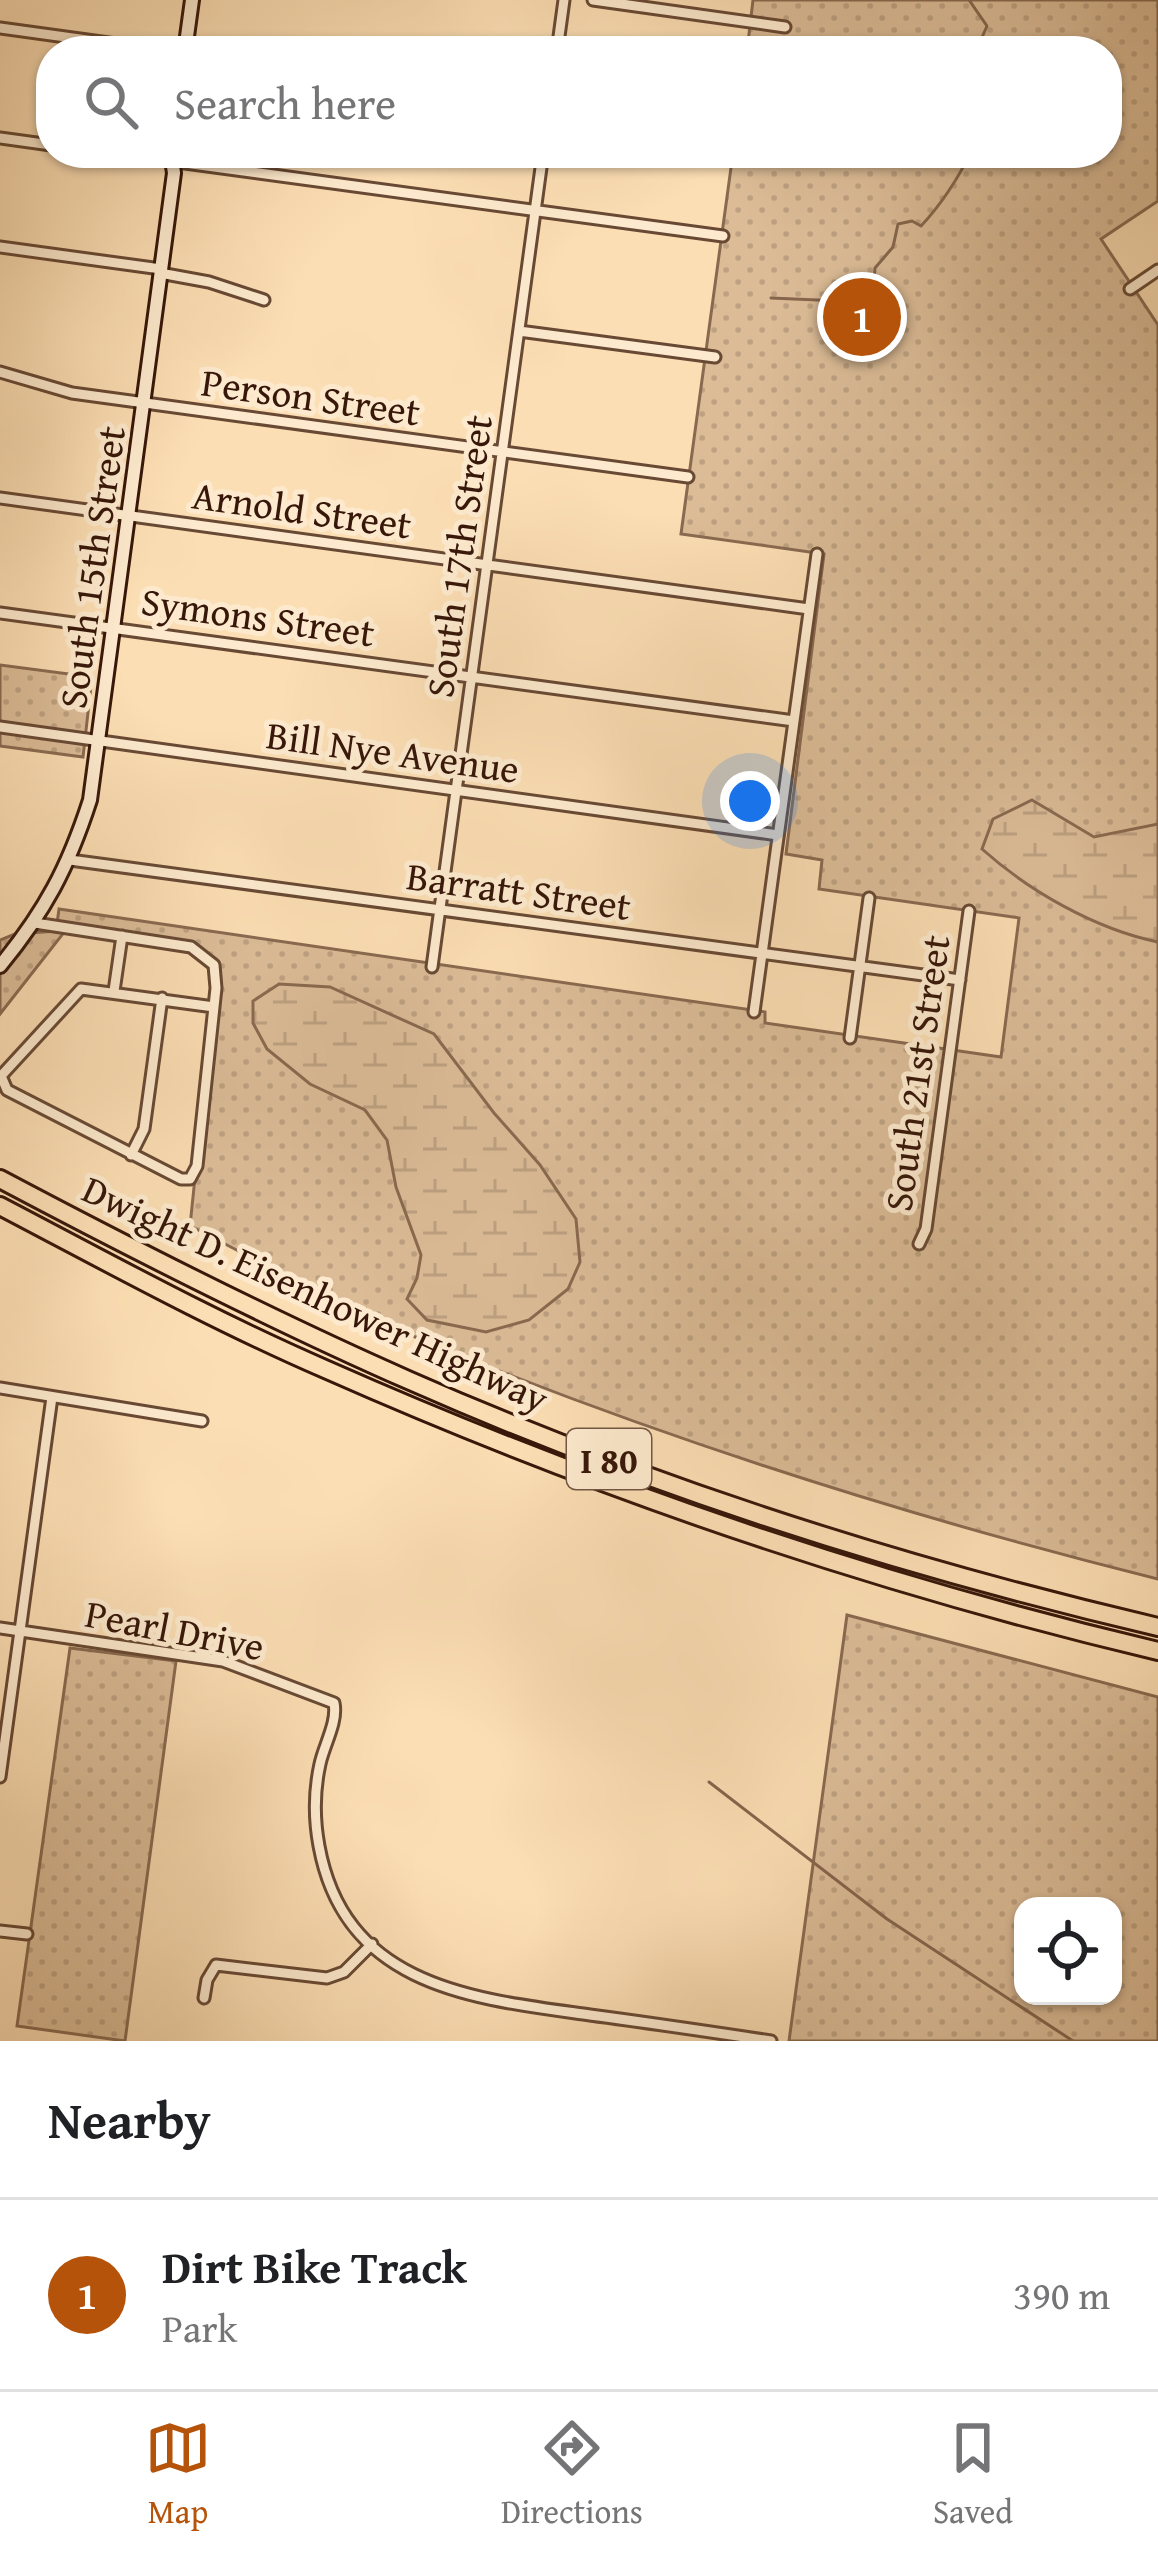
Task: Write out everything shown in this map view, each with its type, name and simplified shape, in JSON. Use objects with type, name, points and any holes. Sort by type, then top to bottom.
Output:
[{"type":"highway","name":"Dwight D. Eisenhower Highway","points":[[0,1180],[229,1298],[519,1426],[727,1503],[888,1555],[1158,1627]]},
{"type":"highway","name":"Dwight D. Eisenhower Highway","points":[[0,1206],[321,1368],[574,1474],[896,1582],[1158,1652]]},
{"type":"main road","points":[[187,36],[192,0]]},
{"type":"main road","name":"South 15th Street","points":[[0,966],[35,923],[70,860],[90,800],[173,168]]},
{"type":"street","points":[[559,36],[564,0]]},
{"type":"street","points":[[593,0],[785,27]]},
{"type":"street","points":[[0,28],[58,36]]},
{"type":"street","points":[[0,138],[36,143]]},
{"type":"street","points":[[246,168],[723,236]]},
{"type":"street","name":"South 17th Street","points":[[432,967],[541,168]]},
{"type":"street","points":[[0,247],[160,271],[263,300]]},
{"type":"street","points":[[1130,289],[1158,270]]},
{"type":"street","points":[[519,331],[715,357]]},
{"type":"street","name":"Person Street","points":[[0,372],[49,388],[688,477]]},
{"type":"street","name":"Arnold Street","points":[[0,498],[809,609]]},
{"type":"street","points":[[754,1012],[817,554]]},
{"type":"street","name":"Symons Street","points":[[0,613],[794,721]]},
{"type":"street","name":"Bill Nye Avenue","points":[[0,727],[778,835]]},
{"type":"street","name":"Barratt Street","points":[[70,860],[960,980]]},
{"type":"street","points":[[850,1039],[869,898]]},
{"type":"street","name":"South 21st Street","points":[[920,1244],[926,1229],[969,911]]},
{"type":"street","points":[[35,923],[191,947],[209,957],[216,974],[214,1007],[201,1112],[197,1166],[190,1179],[171,1177],[7,1090],[1,1081],[3,1071],[75,992],[87,988],[214,1007]]},
{"type":"street","points":[[114,992],[122,936]]},
{"type":"street","points":[[131,1155],[144,1129],[162,998]]},
{"type":"street","points":[[0,1388],[202,1421]]},
{"type":"street","points":[[0,1778],[52,1397]]},
{"type":"street","name":"Pearl Drive","points":[[0,1628],[224,1661],[334,1703],[317,1780],[319,1845],[341,1905],[372,1945]]},
{"type":"street","points":[[0,1930],[27,1934]]},
{"type":"street","points":[[204,1998],[216,1965],[327,1978],[344,1972],[372,1945],[423,1980],[455,1993],[771,2041]]},
{"type":"green space","points":[[753,0],[1158,0],[1158,201],[1101,239],[1158,325],[1158,1579],[871,1500],[588,1405],[376,1320],[190,1226],[216,974],[201,951],[65,931],[0,1014],[0,940],[56,931],[59,909],[765,1012],[765,1023],[1001,1057],[1019,918],[819,889],[822,860],[786,854],[824,554],[681,534],[731,168],[1122,168],[1122,36],[749,36]]},
{"type":"green space","points":[[0,665],[92,677],[83,757],[0,746]]},
{"type":"green space","points":[[1032,800],[1094,837],[1158,824],[1158,942],[1111,928],[1064,906],[982,849],[993,819]]},
{"type":"green space","points":[[279,984],[330,987],[434,1034],[540,1165],[576,1219],[580,1262],[568,1289],[529,1320],[486,1332],[427,1320],[407,1299],[421,1255],[396,1187],[387,1140],[365,1110],[310,1084],[267,1049],[253,1023],[253,1001]]},
{"type":"green space","points":[[847,1615],[1158,1697],[1158,2041],[789,2041]]},
{"type":"green space","points":[[70,1648],[176,1661],[125,2041],[17,2026]]},
{"type":"waterway","points":[[969,0],[987,26],[983,36]]},
{"type":"waterway","points":[[771,298],[863,302],[873,294],[875,268],[893,247],[898,224],[912,221],[921,226],[962,168]]},
{"type":"waterway","points":[[709,1782],[887,1919],[1073,2041]]},
{"type":"place","name":"Dirt Bike Track","points":[[862,317]]}]
